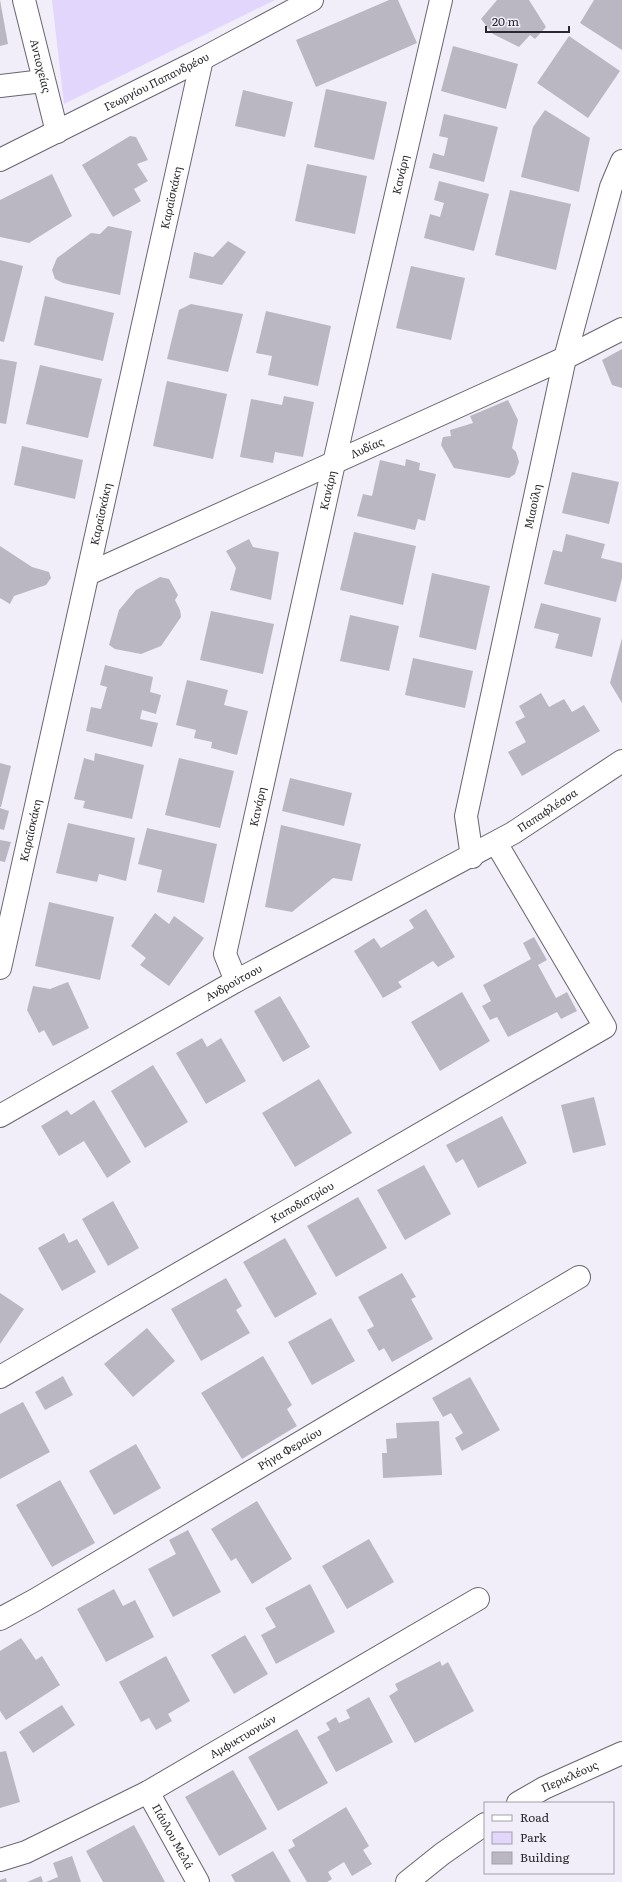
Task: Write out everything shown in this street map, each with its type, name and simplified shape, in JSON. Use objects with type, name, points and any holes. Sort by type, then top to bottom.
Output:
[{"type":"street","name":"Αντιοχείας","points":[[24,0],[43,81],[57,132]]},
{"type":"street","name":"Γεωργίου Παπανδρέου","points":[[0,160],[202,59],[312,0]]},
{"type":"street","name":"Κανάρη","points":[[236,981],[225,954],[334,463],[441,0]]},
{"type":"street","name":"Καραϊσκάκη","points":[[0,968],[202,59]]},
{"type":"street","points":[[0,86],[43,81]]},
{"type":"street","name":"Μιαούλη","points":[[472,857],[466,816],[565,358],[611,187],[622,161]]},
{"type":"street","name":"Λυδίας","points":[[88,574],[565,358],[622,329]]},
{"type":"street","name":"Παπαφλέσσα","points":[[472,857],[513,833],[622,761]]},
{"type":"street","name":"Καποδιστρίου","points":[[0,1377],[604,1028],[496,843]]},
{"type":"street","name":"Ανδρούτσου","points":[[0,1116],[236,981],[472,857]]},
{"type":"street","name":"Ρήγα Φεραίου","points":[[0,1619],[42,1596],[579,1277]]},
{"type":"street","name":"Αμφικτυονιών","points":[[0,1860],[26,1852],[148,1792],[478,1599]]},
{"type":"street","name":"Περικλέους","points":[[520,1802],[544,1788],[622,1753]]},
{"type":"street","name":"Πάυλου Μελά","points":[[148,1792],[198,1882]]},
{"type":"street","points":[[407,1882],[442,1854],[484,1825]]},
{"type":"green space","points":[[52,0],[275,0],[64,104]]},
{"type":"building","points":[[0,0],[8,44],[0,46]]},
{"type":"building","points":[[389,0],[398,0],[417,43],[316,87],[296,40]]},
{"type":"building","points":[[497,0],[529,0],[546,27],[535,39],[530,35],[519,47],[493,34],[481,19]]},
{"type":"building","points":[[594,0],[622,0],[622,50],[580,23]]},
{"type":"building","points":[[569,36],[620,71],[588,118],[537,83]]},
{"type":"building","points":[[453,46],[518,64],[506,109],[441,91]]},
{"type":"building","points":[[326,89],[387,102],[374,160],[314,147]]},
{"type":"building","points":[[243,90],[293,102],[285,137],[235,126]]},
{"type":"building","points":[[545,110],[590,138],[579,192],[521,177],[533,127]]},
{"type":"building","points":[[444,114],[498,127],[484,182],[429,168],[433,153],[444,156],[448,138],[439,136]]},
{"type":"building","points":[[130,136],[136,137],[148,160],[137,164],[148,181],[134,189],[141,201],[113,217],[82,165]]},
{"type":"building","points":[[307,164],[367,176],[355,234],[295,221]]},
{"type":"building","points":[[52,174],[72,216],[29,243],[0,237],[0,200]]},
{"type":"building","points":[[439,181],[489,194],[474,251],[424,238],[430,214],[440,217],[444,203],[434,200]]},
{"type":"building","points":[[510,190],[571,204],[556,270],[495,255]]},
{"type":"building","points":[[108,226],[132,231],[120,295],[63,283],[55,279],[52,270],[57,258],[91,233],[100,234]]},
{"type":"building","points":[[228,241],[246,252],[222,285],[189,278],[194,252],[213,257]]},
{"type":"building","points":[[0,260],[23,266],[4,342],[0,341]]},
{"type":"building","points":[[411,266],[465,278],[451,340],[396,328]]},
{"type":"building","points":[[45,296],[114,313],[103,361],[34,345]]},
{"type":"building","points":[[191,304],[243,314],[228,372],[167,359],[179,310]]},
{"type":"building","points":[[266,311],[331,326],[318,386],[268,375],[272,356],[256,353]]},
{"type":"building","points":[[622,349],[622,388],[612,385],[602,360]]},
{"type":"building","points":[[0,359],[17,362],[6,424],[0,423]]},
{"type":"building","points":[[40,365],[102,379],[88,438],[26,424]]},
{"type":"building","points":[[167,381],[227,394],[213,459],[153,446]]},
{"type":"building","points":[[284,396],[314,402],[303,457],[275,452],[273,463],[240,457],[251,399],[282,405]]},
{"type":"building","points":[[508,400],[518,420],[512,448],[516,452],[519,462],[515,474],[509,478],[454,468],[441,445],[443,437],[451,436],[450,430],[473,423],[470,416]]},
{"type":"building","points":[[22,446],[83,460],[75,499],[14,485]]},
{"type":"building","points":[[406,459],[420,463],[419,470],[436,474],[425,521],[418,519],[415,530],[357,516],[363,494],[372,496],[380,460],[405,466]]},
{"type":"building","points":[[572,472],[619,482],[609,524],[562,513]]},
{"type":"building","points":[[354,532],[416,546],[403,605],[340,590]]},
{"type":"building","points":[[566,534],[605,544],[601,558],[622,563],[622,578],[616,602],[544,584],[553,550],[562,552]]},
{"type":"building","points":[[249,539],[253,547],[279,552],[271,600],[230,590],[236,568],[226,551]]},
{"type":"building","points":[[0,546],[32,567],[49,572],[51,578],[46,585],[14,596],[10,604],[0,598]]},
{"type":"building","points":[[432,573],[490,586],[476,650],[419,637]]},
{"type":"building","points":[[160,577],[169,579],[178,595],[175,600],[180,610],[181,617],[161,646],[141,654],[115,649],[109,645],[119,610],[136,590]]},
{"type":"building","points":[[541,603],[601,618],[592,657],[555,648],[559,634],[534,628]]},
{"type":"building","points":[[211,611],[274,624],[263,674],[200,660]]},
{"type":"building","points":[[350,615],[399,626],[389,671],[340,661]]},
{"type":"building","points":[[622,638],[622,703],[610,683]]},
{"type":"building","points":[[413,658],[473,671],[465,708],[405,695]]},
{"type":"building","points":[[105,665],[153,677],[150,692],[161,695],[156,714],[142,710],[140,719],[158,723],[152,747],[86,731],[91,707],[101,709],[107,687],[100,685]]},
{"type":"building","points":[[187,680],[228,690],[224,705],[248,711],[237,755],[211,748],[212,742],[194,738],[196,730],[176,725]]},
{"type":"building","points":[[541,693],[549,707],[564,699],[572,712],[584,705],[600,731],[522,776],[508,752],[526,742],[515,722],[525,717],[519,706]]},
{"type":"building","points":[[95,753],[144,765],[132,819],[83,808],[85,801],[74,799],[84,758],[94,761]]},
{"type":"building","points":[[179,758],[234,771],[220,828],[165,815]]},
{"type":"building","points":[[0,763],[11,766],[1,807],[0,807]]},
{"type":"building","points":[[290,778],[352,793],[344,826],[282,811]]},
{"type":"building","points":[[0,808],[9,811],[4,830],[0,829]]},
{"type":"building","points":[[68,823],[135,838],[126,881],[99,874],[97,882],[56,873]]},
{"type":"building","points":[[281,825],[361,844],[352,881],[333,878],[292,912],[265,907]]},
{"type":"building","points":[[147,828],[217,844],[204,903],[157,892],[162,870],[138,864]]},
{"type":"building","points":[[0,840],[11,842],[5,862],[0,861]]},
{"type":"building","points":[[49,902],[114,917],[100,980],[35,966]]},
{"type":"building","points":[[426,909],[455,957],[438,967],[433,961],[398,982],[402,987],[383,998],[354,951],[374,938],[381,948],[414,928],[409,920]]},
{"type":"building","points":[[155,913],[169,924],[174,916],[204,938],[169,986],[140,965],[146,958],[131,946]]},
{"type":"building","points":[[534,937],[547,960],[538,965],[556,998],[567,992],[577,1011],[561,1019],[557,1012],[508,1037],[497,1017],[490,1020],[482,1006],[491,1001],[483,985],[531,959],[523,943]]},
{"type":"building","points":[[68,982],[89,1028],[53,1046],[44,1030],[39,1033],[27,1010],[33,986],[50,989]]},
{"type":"building","points":[[462,992],[490,1041],[440,1071],[411,1022]]},
{"type":"building","points":[[280,996],[310,1047],[283,1062],[254,1011]]},
{"type":"building","points":[[202,1038],[207,1047],[221,1038],[246,1081],[206,1104],[176,1053]]},
{"type":"building","points":[[153,1065],[188,1122],[145,1148],[111,1091]]},
{"type":"building","points":[[319,1079],[352,1133],[295,1167],[262,1113]]},
{"type":"building","points":[[594,1097],[606,1145],[573,1153],[561,1105]]},
{"type":"building","points":[[94,1100],[131,1162],[107,1178],[84,1141],[59,1156],[41,1126],[67,1110],[71,1115]]},
{"type":"building","points":[[502,1116],[527,1163],[478,1188],[463,1159],[456,1163],[446,1145]]},
{"type":"building","points":[[424,1165],[451,1214],[405,1240],[377,1190]]},
{"type":"building","points":[[358,1197],[387,1248],[336,1277],[307,1226]]},
{"type":"building","points":[[113,1201],[139,1248],[108,1266],[82,1219]]},
{"type":"building","points":[[64,1233],[69,1243],[77,1239],[96,1272],[62,1291],[38,1248]]},
{"type":"building","points":[[285,1238],[317,1294],[275,1318],[243,1262]]},
{"type":"building","points":[[402,1273],[416,1297],[411,1299],[433,1339],[392,1362],[384,1348],[379,1351],[367,1330],[374,1326],[358,1297]]},
{"type":"building","points":[[226,1278],[242,1306],[236,1310],[250,1333],[201,1361],[171,1309]]},
{"type":"building","points":[[0,1293],[24,1309],[0,1344]]},
{"type":"building","points":[[331,1318],[355,1361],[312,1385],[288,1342]]},
{"type":"building","points":[[147,1328],[175,1361],[133,1397],[104,1364]]},
{"type":"building","points":[[263,1356],[292,1405],[287,1409],[297,1426],[242,1459],[201,1393]]},
{"type":"building","points":[[63,1376],[73,1395],[45,1410],[35,1392]]},
{"type":"building","points":[[470,1377],[500,1430],[462,1451],[455,1438],[463,1433],[451,1413],[443,1417],[432,1398]]},
{"type":"building","points":[[23,1402],[50,1452],[0,1479],[0,1414]]},
{"type":"building","points":[[439,1421],[442,1475],[383,1478],[382,1453],[387,1453],[386,1439],[397,1438],[396,1423]]},
{"type":"building","points":[[136,1444],[161,1488],[114,1515],[89,1471]]},
{"type":"building","points":[[60,1480],[95,1543],[52,1567],[16,1505]]},
{"type":"building","points":[[257,1501],[292,1559],[252,1584],[236,1558],[231,1561],[211,1529]]},
{"type":"building","points":[[188,1530],[221,1592],[173,1617],[148,1569],[176,1554],[169,1540]]},
{"type":"building","points":[[369,1539],[394,1582],[347,1609],[322,1566]]},
{"type":"building","points":[[310,1584],[335,1632],[276,1664],[261,1635],[276,1627],[265,1608]]},
{"type":"building","points":[[114,1589],[123,1606],[135,1600],[154,1637],[106,1662],[77,1609]]},
{"type":"building","points":[[245,1635],[268,1674],[234,1694],[211,1655]]},
{"type":"building","points":[[21,1638],[36,1660],[42,1656],[60,1685],[6,1720],[0,1711],[0,1651]]},
{"type":"building","points":[[166,1656],[190,1701],[168,1714],[172,1721],[156,1730],[149,1718],[141,1722],[119,1682]]},
{"type":"building","points":[[440,1661],[442,1666],[448,1662],[474,1711],[415,1743],[389,1696],[398,1690],[395,1684]]},
{"type":"building","points":[[369,1697],[393,1742],[336,1772],[317,1737],[330,1730],[326,1723],[336,1717],[339,1723],[350,1718],[346,1710]]},
{"type":"building","points":[[62,1705],[75,1725],[33,1753],[19,1732]]},
{"type":"building","points":[[297,1729],[328,1783],[278,1811],[248,1757]]},
{"type":"building","points":[[6,1751],[20,1802],[0,1808],[0,1752]]},
{"type":"building","points":[[233,1770],[267,1829],[219,1856],[185,1797]]},
{"type":"building","points":[[346,1807],[369,1846],[363,1850],[372,1864],[352,1876],[344,1862],[328,1872],[332,1879],[327,1882],[307,1882],[288,1850],[295,1846],[292,1840]]},
{"type":"building","points":[[134,1825],[165,1882],[103,1882],[86,1851]]},
{"type":"building","points":[[273,1851],[291,1882],[235,1882],[231,1875]]},
{"type":"building","points":[[72,1856],[81,1882],[46,1882],[58,1877],[53,1863]]},
{"type":"building","points":[[41,1876],[43,1882],[27,1882]]},
{"type":"building","points":[[6,1878],[7,1882],[0,1882],[0,1880]]}]
